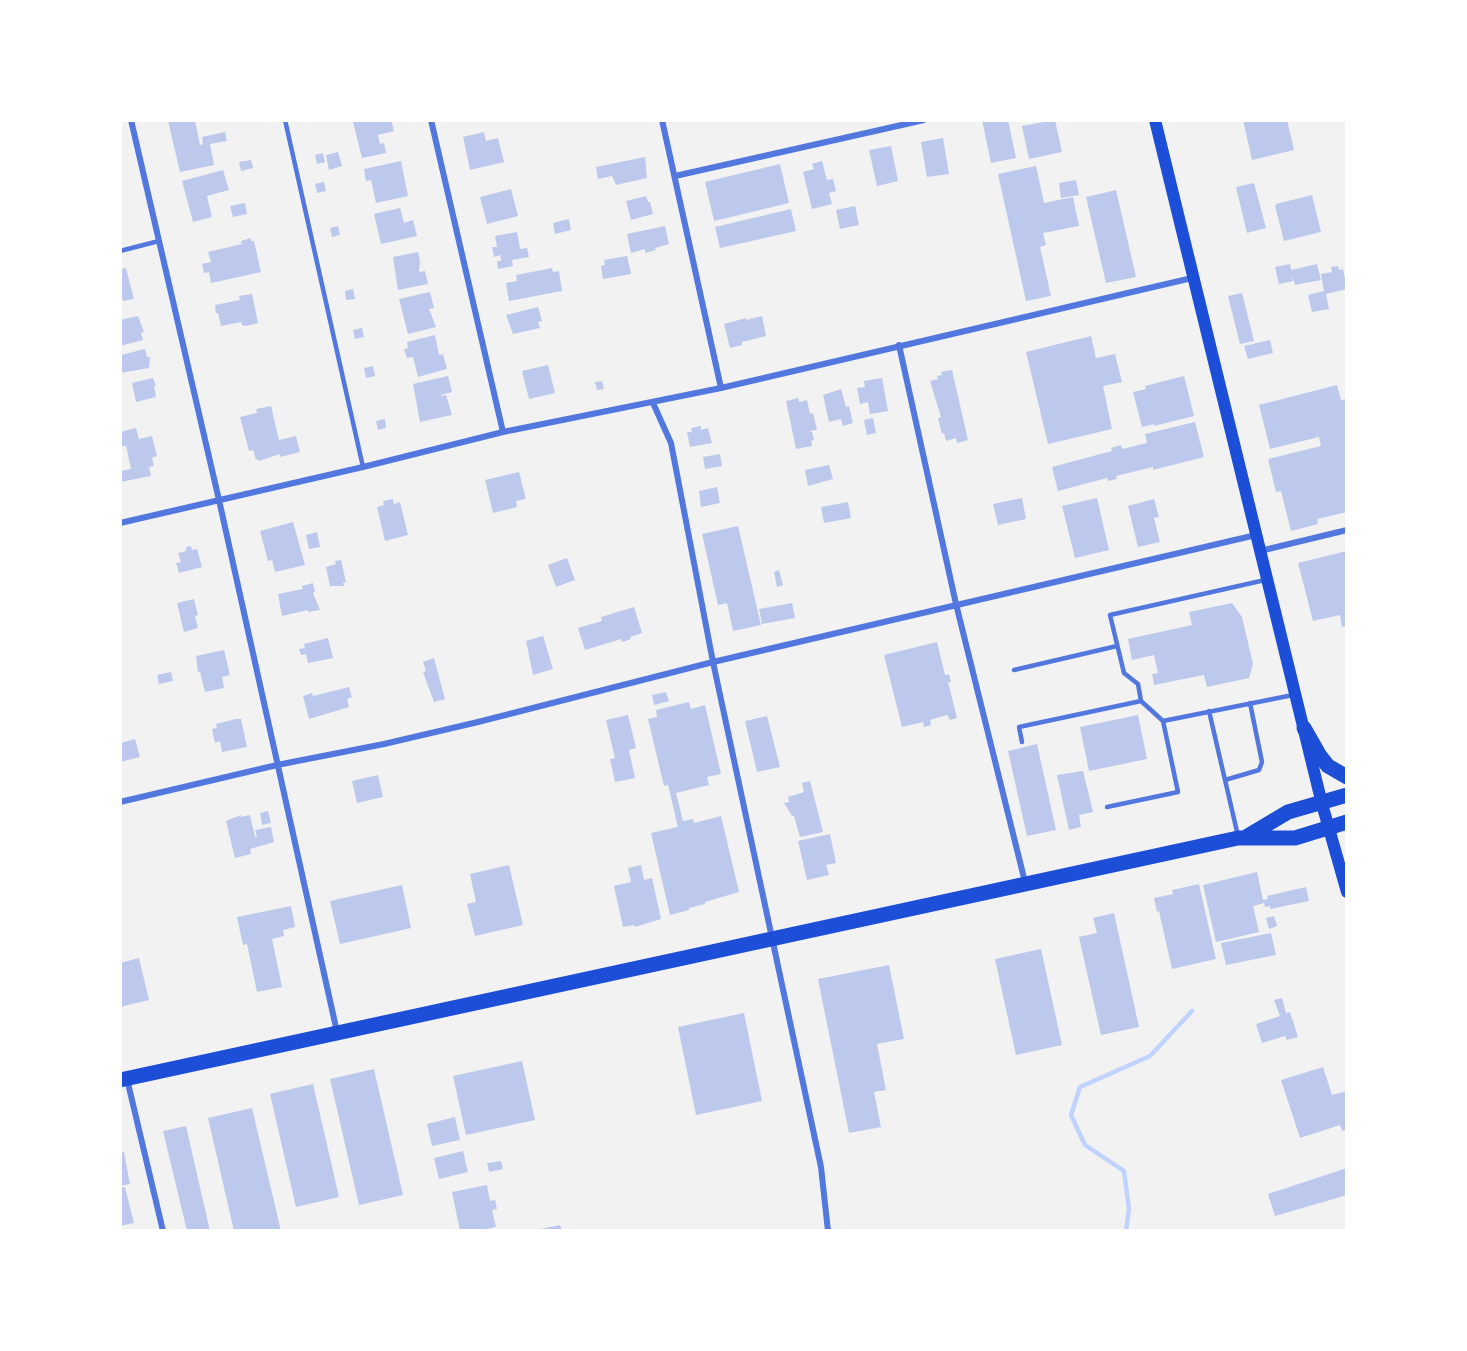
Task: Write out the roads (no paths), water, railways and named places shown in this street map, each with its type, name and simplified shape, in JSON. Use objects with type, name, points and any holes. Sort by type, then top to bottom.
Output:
[{"type":"main road","points":[[1155,120],[1322,804],[1347,892]]},
{"type":"main road","points":[[1304,728],[1328,766],[1347,777]]},
{"type":"main road","points":[[1242,837],[1288,812],[1347,795]]},
{"type":"main road","points":[[124,1079],[1242,837],[1295,838],[1347,822]]},
{"type":"street","points":[[131,120],[219,500],[337,1033]]},
{"type":"street","points":[[431,120],[503,432]]},
{"type":"street","points":[[662,120],[721,388]]},
{"type":"street","points":[[675,176],[892,123],[924,120]]},
{"type":"street","points":[[120,523],[503,432],[721,388],[1192,278]]},
{"type":"street","points":[[899,345],[956,604],[1026,884]]},
{"type":"street","points":[[653,403],[670,443],[821,1167],[828,1231]]},
{"type":"street","points":[[1260,551],[1347,530]]},
{"type":"street","points":[[120,802],[277,765],[384,744],[478,722],[714,662],[1257,535]]},
{"type":"street","points":[[124,1079],[163,1231]]},
{"type":"lane","points":[[285,120],[363,467]]},
{"type":"lane","points":[[120,251],[159,241]]},
{"type":"lane","points":[[1107,807],[1178,792],[1163,721],[1141,701],[1138,684],[1124,673],[1110,615],[1268,580]]},
{"type":"lane","points":[[1014,670],[1117,646]]},
{"type":"lane","points":[[1163,721],[1296,694]]},
{"type":"lane","points":[[1022,742],[1019,727],[1141,701]]},
{"type":"lane","points":[[1225,780],[1259,770],[1262,762],[1250,704]]},
{"type":"lane","points":[[1209,711],[1225,780],[1242,837]]},
{"type":"waterway","points":[[1126,1231],[1129,1209],[1124,1171],[1085,1145],[1071,1115],[1080,1087],[1150,1056],[1192,1011]]}]
